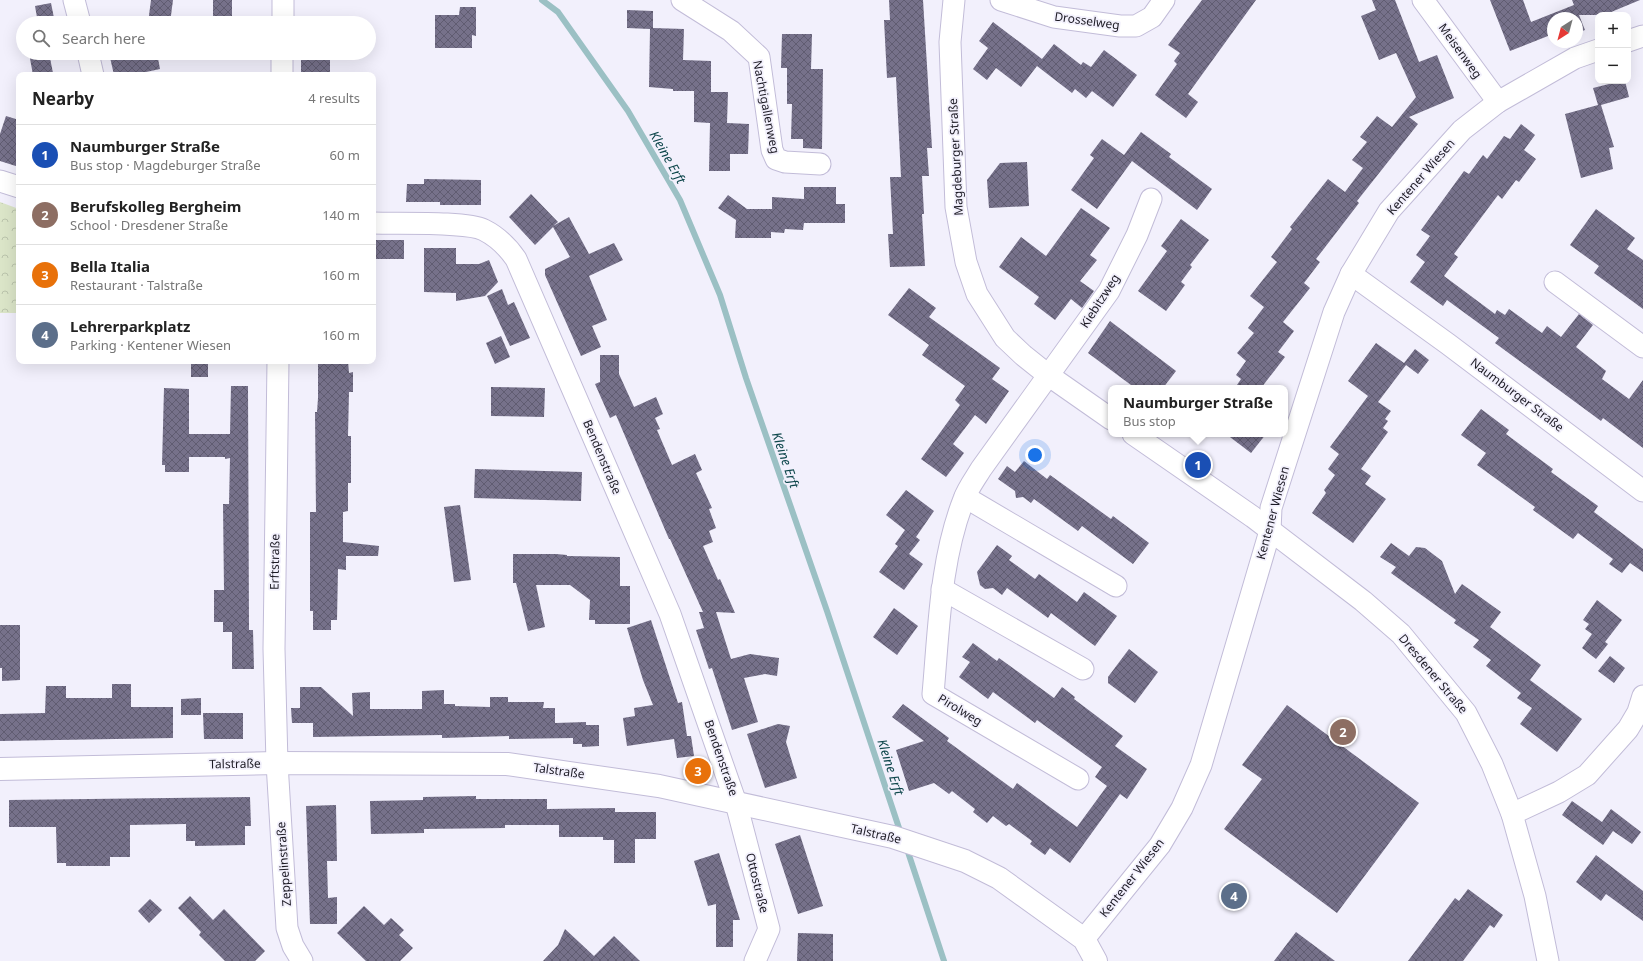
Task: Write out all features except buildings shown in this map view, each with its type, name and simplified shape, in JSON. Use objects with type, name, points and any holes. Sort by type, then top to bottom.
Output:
[{"type":"street","points":[[74,0],[78,16]]},
{"type":"street","points":[[283,16],[284,0]]},
{"type":"street","name":"Nachtigallenweg","points":[[682,0],[731,31],[759,57],[772,150],[776,159],[785,162],[820,164]]},
{"type":"street","name":"Magdeburger Straße","points":[[954,0],[950,42],[956,207],[966,262],[977,294],[1005,338],[1048,375],[1108,417]]},
{"type":"street","name":"Drosselweg","points":[[1001,0],[1054,17],[1120,26],[1136,26],[1152,17],[1164,0]]},
{"type":"street","name":"Meisenweg","points":[[1422,0],[1498,102]]},
{"type":"street","points":[[1631,40],[1643,36]]},
{"type":"street","name":"Kentener Wiesen","points":[[1084,939],[1160,846],[1182,808],[1201,765],[1270,531],[1271,508],[1334,312],[1350,274],[1389,211],[1462,130],[1498,102],[1575,58],[1595,51]]},
{"type":"street","points":[[89,60],[91,72]]},
{"type":"street","points":[[282,60],[282,72]]},
{"type":"street","points":[[0,181],[16,186]]},
{"type":"street","name":"Kiebitzweg","points":[[1048,375],[1109,291],[1137,235],[1151,199]]},
{"type":"street","name":"Bendenstraße","points":[[376,223],[464,225],[483,229],[504,243],[516,259],[670,614],[736,804]]},
{"type":"street","name":"Naumburger Straße","points":[[1350,274],[1455,349],[1643,491]]},
{"type":"street","points":[[1555,282],[1643,347]]},
{"type":"street","name":"Erftstraße","points":[[277,763],[274,649],[278,364]]},
{"type":"street","name":"Pirolweg","points":[[1048,375],[981,470],[964,497],[951,540],[942,589],[932,694],[1078,779]]},
{"type":"street","points":[[1137,437],[1270,531]]},
{"type":"street","points":[[964,497],[1116,586]]},
{"type":"street","name":"Dresdener Straße","points":[[1270,531],[1363,601],[1401,634],[1466,713],[1492,764],[1512,814],[1535,896],[1548,961]]},
{"type":"street","points":[[942,589],[1083,669]]},
{"type":"street","points":[[1512,814],[1559,792],[1587,775],[1628,729],[1638,712],[1643,696]]},
{"type":"street","name":"Talstraße","points":[[0,769],[277,763],[507,764],[660,786],[736,804],[893,837],[965,861],[999,878],[1084,939]]},
{"type":"street","name":"Zeppelinstraße","points":[[277,763],[288,928],[293,946],[302,961]]},
{"type":"street","name":"Ottostraße","points":[[736,804],[768,929],[755,961]]},
{"type":"street","points":[[1084,939],[1096,961]]},
{"type":"green space","points":[[0,202],[16,208],[16,313],[0,313]]},
{"type":"waterway","name":"Kleine Erft","points":[[542,0],[558,12],[628,111],[680,200],[720,295],[746,378],[827,611],[901,834]]},
{"type":"waterway","name":"Kleine Erft","points":[[906,846],[944,961]]},
{"type":"place","name":"Naumburger Straße","points":[[1198,465]]},
{"type":"place","name":"Berufskolleg Bergheim","points":[[1343,732]]},
{"type":"place","name":"Bella Italia","points":[[698,771]]},
{"type":"place","name":"Lehrerparkplatz","points":[[1234,896]]}]
